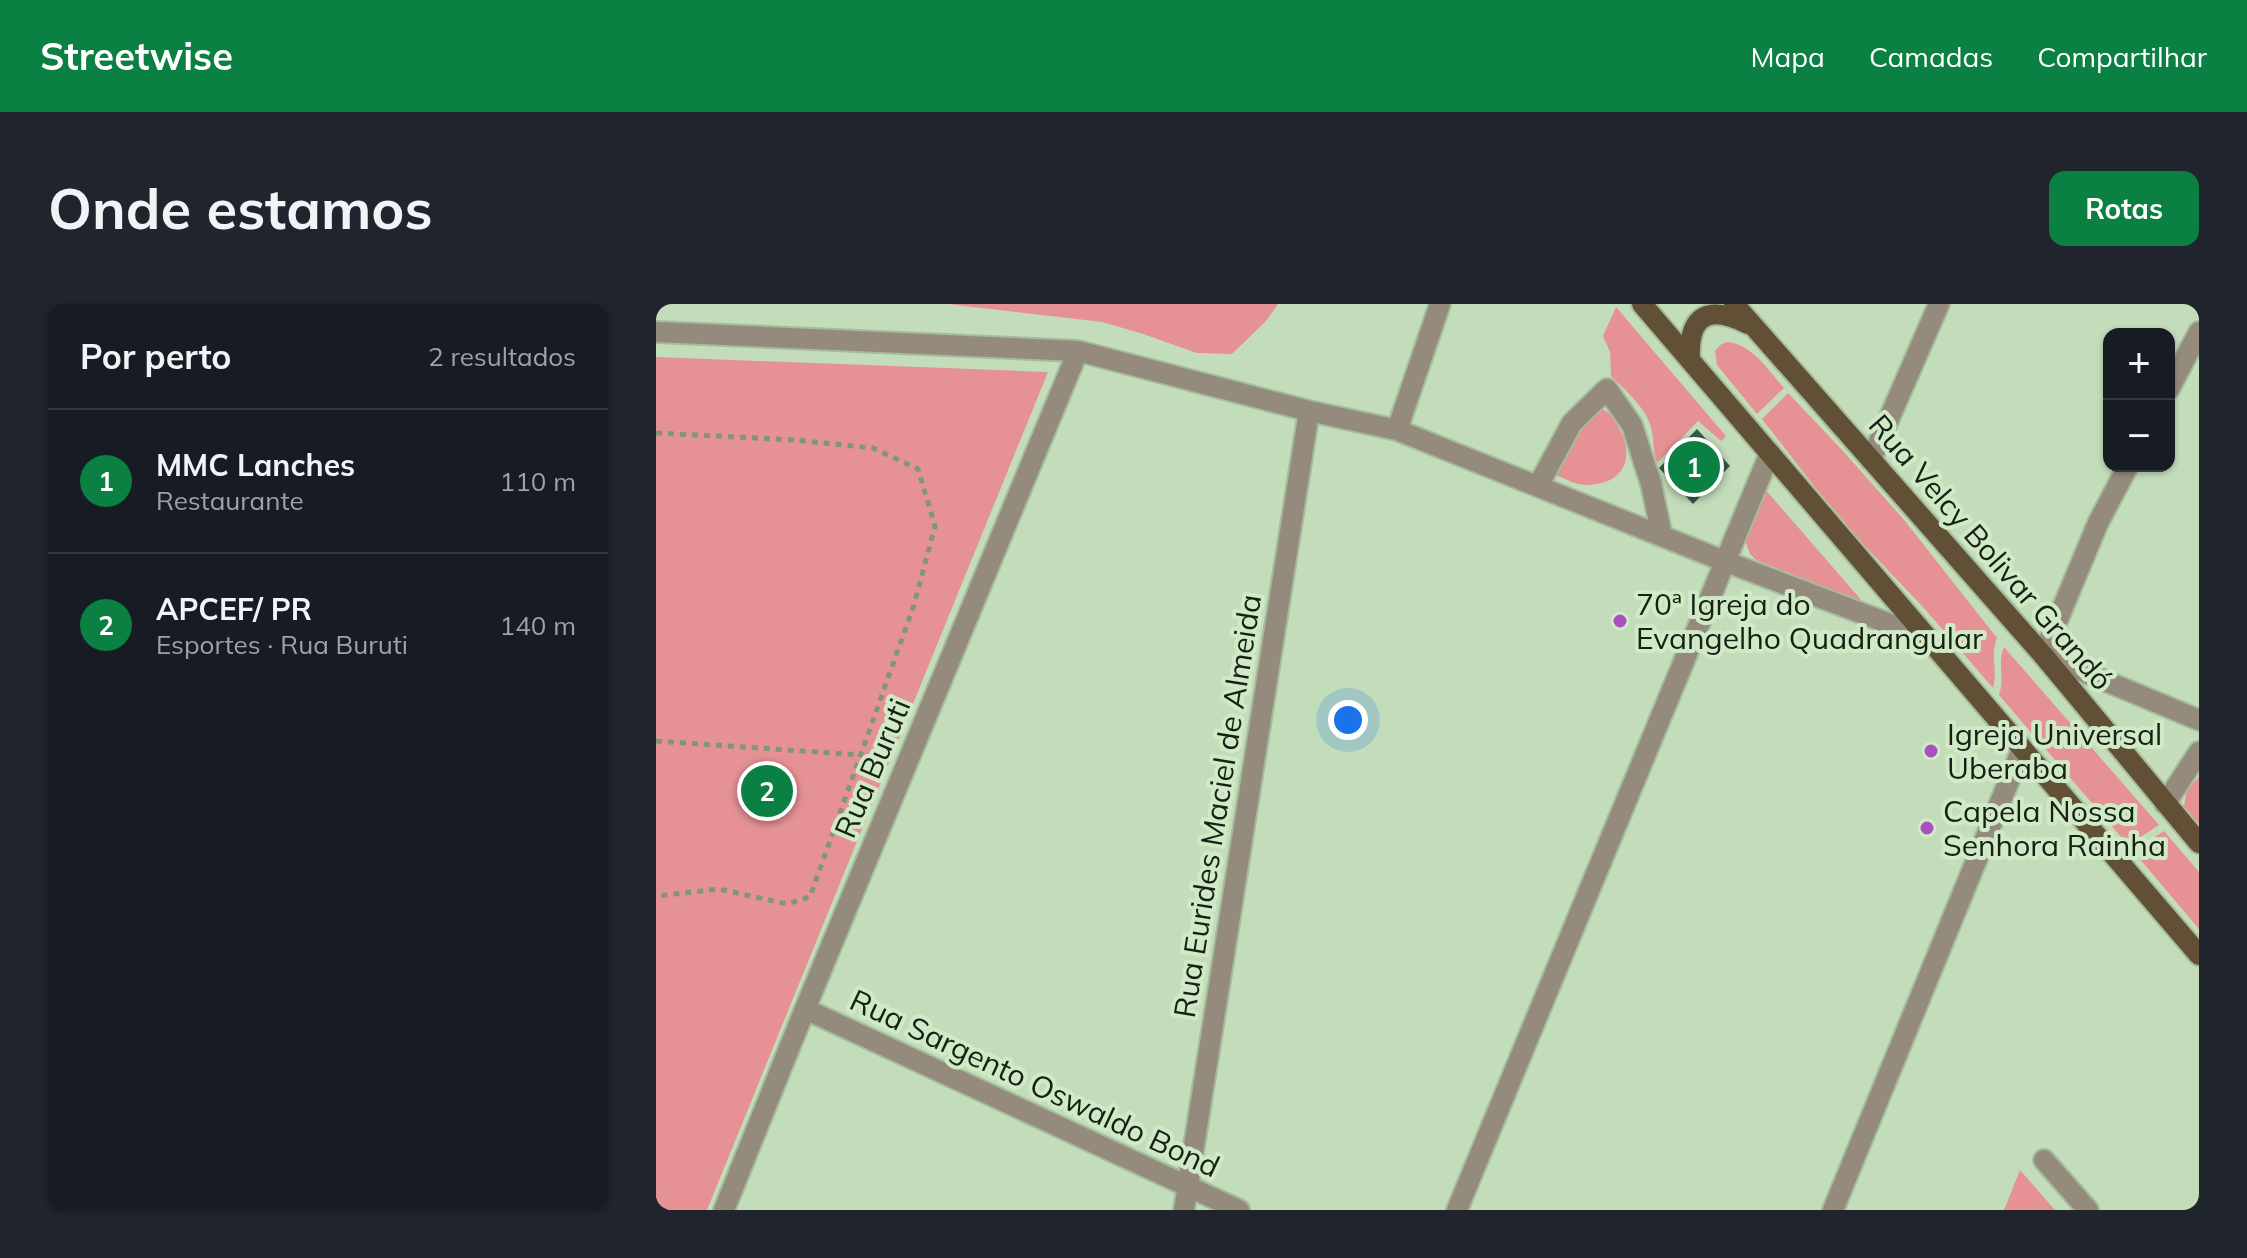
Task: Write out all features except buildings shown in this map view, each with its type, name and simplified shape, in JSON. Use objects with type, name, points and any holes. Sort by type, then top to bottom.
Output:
[{"type":"main road","points":[[1642,304],[2199,955]]},
{"type":"main road","name":"Rua Velcy Bolivar Grandó","points":[[1736,305],[2043,655],[2199,843]]},
{"type":"main road","points":[[1690,360],[1689,342],[1693,330],[1700,319],[1710,313],[1722,312],[1755,328]]},
{"type":"street","points":[[1397,430],[1440,304]]},
{"type":"street","points":[[1871,460],[1939,304]]},
{"type":"street","points":[[656,332],[1078,351],[1309,411],[1397,430],[1724,561],[1927,638]]},
{"type":"street","points":[[2175,378],[2199,332]]},
{"type":"street","name":"Rua Buruti","points":[[724,1210],[1078,351]]},
{"type":"street","points":[[1538,486],[1572,423],[1607,389],[1632,425],[1651,484],[1662,536]]},
{"type":"street","name":"Rua Eurides Maciel de Almeida","points":[[1184,1210],[1309,411]]},
{"type":"street","points":[[1457,1210],[1770,453]]},
{"type":"street","points":[[2125,472],[2098,523],[2043,655],[2199,720]]},
{"type":"street","points":[[1833,1210],[2022,749]]},
{"type":"street","points":[[2165,804],[2199,752]]},
{"type":"street","name":"Rua Sargento Oswaldo Bond","points":[[805,1009],[1239,1210]]},
{"type":"street","points":[[2044,1160],[2088,1210]]},
{"type":"path","points":[[656,433],[794,440],[873,448],[918,469],[935,526],[914,605],[810,897],[787,904],[719,889],[656,896]]},
{"type":"path","points":[[656,741],[861,755]]},
{"type":"shaded area","points":[[948,304],[1278,304],[1266,321],[1232,354],[1197,353],[1102,322]]},
{"type":"shaded area","points":[[1616,307],[1726,436],[1721,441],[1698,421],[1657,463],[1646,416],[1611,376],[1610,352],[1603,336]]},
{"type":"shaded area","points":[[1727,342],[1752,353],[1784,388],[1757,414],[1717,365],[1715,351]]},
{"type":"shaded area","points":[[656,357],[1048,372],[707,1210],[656,1210]]},
{"type":"shaded area","points":[[1788,393],[1905,521],[1997,638],[1993,688],[1863,544],[1762,419]]},
{"type":"shaded area","points":[[1599,407],[1614,419],[1625,441],[1626,461],[1622,469],[1608,481],[1586,485],[1549,472],[1567,439]]},
{"type":"shaded area","points":[[1764,488],[1863,602],[1756,560],[1750,554],[1744,538]]},
{"type":"shaded area","points":[[2004,647],[2159,825],[2128,845],[1999,695]]},
{"type":"shaded area","points":[[2199,777],[2199,824],[2184,806],[2187,790]]},
{"type":"shaded area","points":[[2164,831],[2199,872],[2199,929],[2133,851]]},
{"type":"shaded area","points":[[2020,1170],[2055,1210],[2004,1210]]},
{"type":"place","name":"MMC Lanches","points":[[1694,467]]},
{"type":"place","name":"70ª Igreja do Evangelho Quadrangular","points":[[1620,621]]},
{"type":"place","name":"Igreja Universal Uberaba","points":[[1931,751]]},
{"type":"place","name":"APCEF/ PR","points":[[767,791]]},
{"type":"place","name":"Capela Nossa Senhora Rainha","points":[[1927,828]]}]
